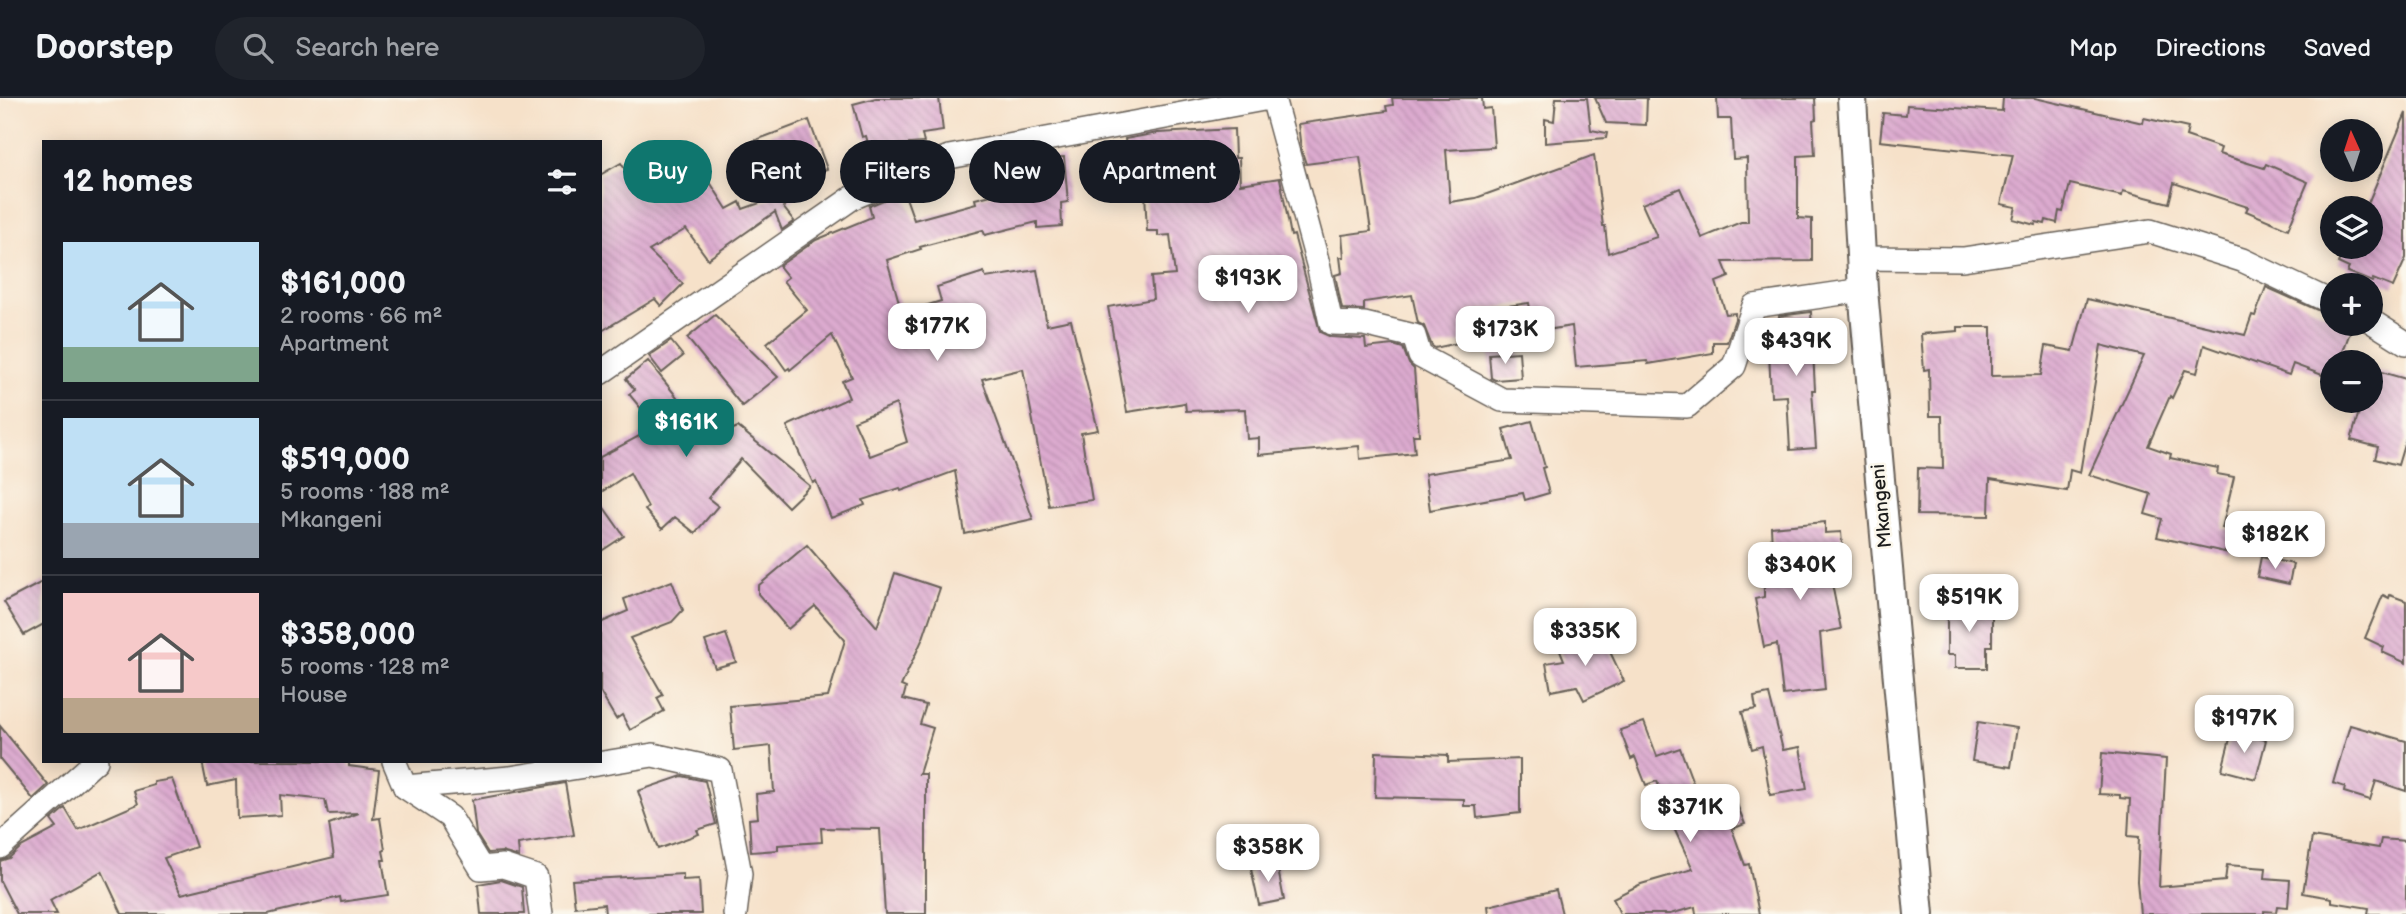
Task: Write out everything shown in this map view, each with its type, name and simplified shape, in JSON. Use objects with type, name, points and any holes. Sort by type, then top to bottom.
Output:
[{"type":"street","points":[[602,372],[852,198],[949,157],[1271,98],[1318,264],[1331,323],[1364,324],[1414,336],[1420,356],[1502,400],[1687,406],[1734,366],[1754,306],[1863,290]]},
{"type":"street","name":"Mkangeni","points":[[1852,98],[1863,290],[1919,914]]},
{"type":"street","points":[[1862,258],[1963,259],[2150,232],[2242,260],[2320,297]]},
{"type":"street","points":[[2383,329],[2406,343]]},
{"type":"street","points":[[405,787],[510,778],[653,755],[720,770],[740,874],[735,914]]},
{"type":"street","points":[[0,847],[94,763]]},
{"type":"street","points":[[395,763],[405,787],[450,817],[481,868],[503,866],[536,877],[541,914]]},
{"type":"building","points":[[876,98],[939,98],[943,131],[922,134],[923,140],[867,140],[866,136],[862,137],[853,104]]},
{"type":"building","points":[[1392,98],[1482,98],[1483,109],[1491,108],[1494,147],[1446,150],[1450,202],[1476,198],[1594,155],[1608,253],[1657,237],[1642,204],[1680,188],[1702,238],[1741,222],[1748,222],[1747,158],[1733,159],[1731,119],[1718,119],[1717,98],[1815,98],[1815,155],[1798,156],[1798,218],[1812,219],[1812,261],[1723,262],[1729,277],[1716,282],[1726,314],[1735,313],[1735,319],[1727,342],[1713,342],[1713,353],[1648,364],[1647,361],[1576,367],[1572,326],[1534,332],[1529,303],[1467,312],[1472,340],[1435,348],[1424,326],[1418,323],[1412,295],[1364,302],[1364,310],[1342,309],[1335,275],[1342,273],[1342,235],[1371,231],[1360,157],[1306,164],[1301,149],[1298,124],[1387,111],[1386,106],[1393,105]]},
{"type":"building","points":[[1556,98],[1587,98],[1591,130],[1607,133],[1606,138],[1545,143],[1545,119],[1554,121]]},
{"type":"building","points":[[1595,98],[1647,98],[1646,125],[1606,123]]},
{"type":"building","points":[[2003,98],[2035,98],[2143,123],[2144,118],[2188,128],[2186,136],[2221,148],[2219,154],[2264,168],[2266,164],[2308,182],[2288,229],[2246,211],[2248,207],[2174,183],[2169,203],[2123,191],[2122,196],[2070,184],[2063,212],[2059,211],[2057,223],[2046,220],[2045,224],[2036,222],[2035,225],[2013,219],[2016,207],[2001,204],[2013,155],[1880,141],[1883,113],[1906,115],[1907,105],[2002,111]]},
{"type":"building","points":[[2406,113],[2406,258],[2393,287],[2383,283],[2383,273],[2350,273],[2347,272],[2349,268],[2338,263],[2340,259],[2383,259],[2383,196],[2371,196],[2377,182],[2384,182],[2384,165]]},
{"type":"building","points":[[809,120],[816,140],[756,140]]},
{"type":"building","points":[[1234,129],[1234,140],[1125,140],[1158,133]]},
{"type":"building","points":[[621,163],[623,203],[712,203],[712,185],[727,209],[738,203],[743,209],[760,203],[788,203],[783,207],[794,221],[782,230],[775,212],[708,259],[686,229],[649,251],[683,284],[661,306],[655,299],[602,331],[602,174]]},
{"type":"building","points":[[1065,168],[1068,202],[1065,202]]},
{"type":"building","points":[[1280,178],[1291,236],[1294,235],[1320,332],[1331,337],[1365,339],[1366,348],[1393,345],[1403,348],[1409,364],[1414,369],[1419,435],[1413,435],[1415,453],[1360,459],[1359,446],[1259,455],[1259,438],[1247,439],[1245,409],[1186,411],[1185,403],[1127,412],[1108,307],[1153,299],[1151,277],[1175,275],[1170,235],[1158,236],[1158,231],[1147,231],[1146,203],[1240,203],[1240,184]]},
{"type":"building","points":[[876,203],[908,203],[914,220],[976,203],[1061,203],[1062,226],[1037,228],[1037,222],[985,235],[983,230],[920,247],[921,249],[887,260],[902,313],[941,301],[937,287],[984,272],[986,278],[1037,270],[1047,325],[1071,320],[1098,430],[1081,433],[1092,500],[1049,506],[1023,369],[982,379],[1033,519],[965,534],[955,471],[901,491],[900,488],[863,500],[865,505],[831,518],[816,481],[813,483],[787,426],[849,398],[842,381],[852,377],[832,335],[790,370],[786,370],[767,343],[807,310],[783,281],[788,277],[779,266],[816,240],[872,217],[869,206]],"holes":[[[896,404],[907,442],[870,456],[854,421]]]},
{"type":"building","points":[[2266,287],[2320,311],[2320,336],[2349,336],[2343,350],[2320,350],[2320,374],[2293,364],[2289,375],[2204,345],[2197,373],[2185,370],[2172,398],[2170,396],[2148,446],[2171,454],[2170,458],[2218,468],[2217,474],[2234,477],[2222,528],[2234,531],[2229,553],[2157,537],[2162,519],[2145,514],[2151,494],[2089,475],[2144,356],[2101,345],[2080,473],[2070,470],[2067,491],[1990,479],[1989,516],[1917,515],[1918,468],[1943,469],[1942,416],[1930,416],[1929,369],[1924,370],[1921,334],[1958,331],[1958,327],[1991,327],[1991,376],[2041,375],[2046,346],[2073,351],[2087,299],[2245,335],[2252,315],[2255,316]]},
{"type":"building","points":[[1811,312],[1816,448],[1790,450],[1787,396],[1771,397],[1769,351],[1781,351],[1779,316]]},
{"type":"building","points":[[715,315],[778,377],[742,406],[687,338]]},
{"type":"building","points":[[671,341],[683,356],[662,373],[649,356]]},
{"type":"building","points":[[1519,352],[1521,378],[1491,378],[1489,354]]},
{"type":"building","points":[[648,361],[710,438],[707,440],[738,427],[810,486],[788,507],[741,459],[708,498],[718,506],[695,533],[675,517],[662,529],[645,510],[648,507],[630,473],[602,492],[602,456],[656,427],[629,394],[635,390],[626,379]]},
{"type":"building","points":[[2383,372],[2406,379],[2406,438],[2398,465],[2375,459],[2378,447],[2351,440],[2359,413],[2383,413]]},
{"type":"building","points":[[1532,421],[1549,493],[1525,500],[1523,493],[1430,510],[1425,474],[1512,460],[1503,429]]},
{"type":"building","points":[[602,505],[624,536],[602,551]]},
{"type":"building","points":[[1825,522],[1825,533],[1841,532],[1844,568],[1829,569],[1841,629],[1820,633],[1825,690],[1783,695],[1777,644],[1764,647],[1755,599],[1764,597],[1764,567],[1773,567],[1771,527]]},
{"type":"building","points":[[807,545],[877,627],[895,573],[940,588],[923,638],[901,686],[906,688],[903,699],[926,705],[920,724],[933,728],[919,774],[926,774],[926,914],[885,914],[880,829],[821,828],[822,842],[778,845],[778,850],[751,852],[749,819],[758,818],[756,794],[774,792],[771,746],[734,750],[730,706],[828,697],[845,640],[815,606],[788,629],[758,594],[758,586]]},
{"type":"building","points":[[2261,557],[2293,564],[2289,584],[2257,577]]},
{"type":"building","points":[[672,581],[683,610],[672,622],[630,638],[663,695],[657,698],[664,711],[630,730],[622,715],[616,719],[602,695],[602,622],[628,611],[624,599]]},
{"type":"building","points":[[42,582],[42,625],[24,635],[4,602]]},
{"type":"building","points":[[2383,595],[2406,601],[2406,663],[2382,652],[2384,647],[2365,638]]},
{"type":"building","points":[[1947,604],[1992,604],[1992,646],[1987,646],[1987,668],[1955,668],[1955,655],[1947,655]]},
{"type":"building","points":[[1600,631],[1624,681],[1584,700],[1577,686],[1551,691],[1546,663],[1564,660],[1560,650]]},
{"type":"building","points":[[726,634],[736,662],[715,668],[705,641]]},
{"type":"building","points":[[1769,694],[1783,750],[1800,747],[1807,789],[1770,795],[1762,746],[1752,749],[1742,712],[1756,709],[1754,697]]},
{"type":"building","points":[[1644,722],[1657,756],[1680,748],[1704,812],[1736,802],[1745,824],[1732,829],[1745,865],[1749,864],[1759,914],[1696,914],[1695,907],[1670,914],[1620,914],[1613,898],[1641,884],[1693,869],[1672,824],[1657,781],[1646,785],[1635,757],[1631,759],[1620,730]]},
{"type":"building","points":[[1978,722],[2017,728],[2011,767],[1972,761]]},
{"type":"building","points":[[2350,725],[2406,741],[2406,791],[2376,781],[2370,800],[2344,792],[2345,787],[2333,783]]},
{"type":"building","points":[[0,726],[48,785],[33,799],[0,759]]},
{"type":"building","points":[[2232,731],[2266,740],[2256,779],[2222,770]]},
{"type":"building","points":[[1376,752],[1448,755],[1448,762],[1520,759],[1520,813],[1477,818],[1476,806],[1464,806],[1464,799],[1375,797]]},
{"type":"building","points":[[2102,753],[2166,759],[2159,887],[2225,881],[2227,865],[2266,868],[2265,878],[2290,880],[2288,907],[2277,906],[2276,912],[2264,911],[2264,914],[2140,914],[2137,881],[2139,837],[2128,836],[2130,799],[2120,798],[2120,795],[2099,794]]},
{"type":"building","points":[[202,763],[349,763],[349,766],[379,770],[373,819],[380,818],[385,850],[385,860],[382,860],[388,895],[341,902],[340,897],[268,914],[122,914],[102,871],[50,900],[57,914],[17,914],[0,881],[0,861],[57,828],[51,820],[65,808],[78,830],[138,804],[134,791],[154,785],[154,782],[172,779],[196,847],[164,858],[181,894],[334,857],[329,824],[359,813],[328,814],[325,800],[280,795],[281,815],[237,818],[236,780],[207,786]]},
{"type":"building","points":[[682,776],[705,781],[716,824],[697,830],[699,834],[658,849],[638,791]]},
{"type":"building","points":[[565,783],[574,835],[518,844],[519,857],[502,852],[488,853],[476,834],[472,800]]},
{"type":"building","points":[[2312,837],[2379,848],[2381,839],[2406,841],[2406,914],[2368,914],[2369,908],[2332,902],[2332,898],[2303,893]]},
{"type":"building","points":[[1277,864],[1284,900],[1259,905],[1251,869]]},
{"type":"building","points":[[683,874],[683,880],[699,879],[701,914],[605,914],[604,904],[575,907],[572,880]]},
{"type":"building","points":[[501,880],[522,887],[524,914],[481,914],[478,884]]},
{"type":"building","points":[[1556,890],[1562,914],[1489,914],[1488,906]]}]
